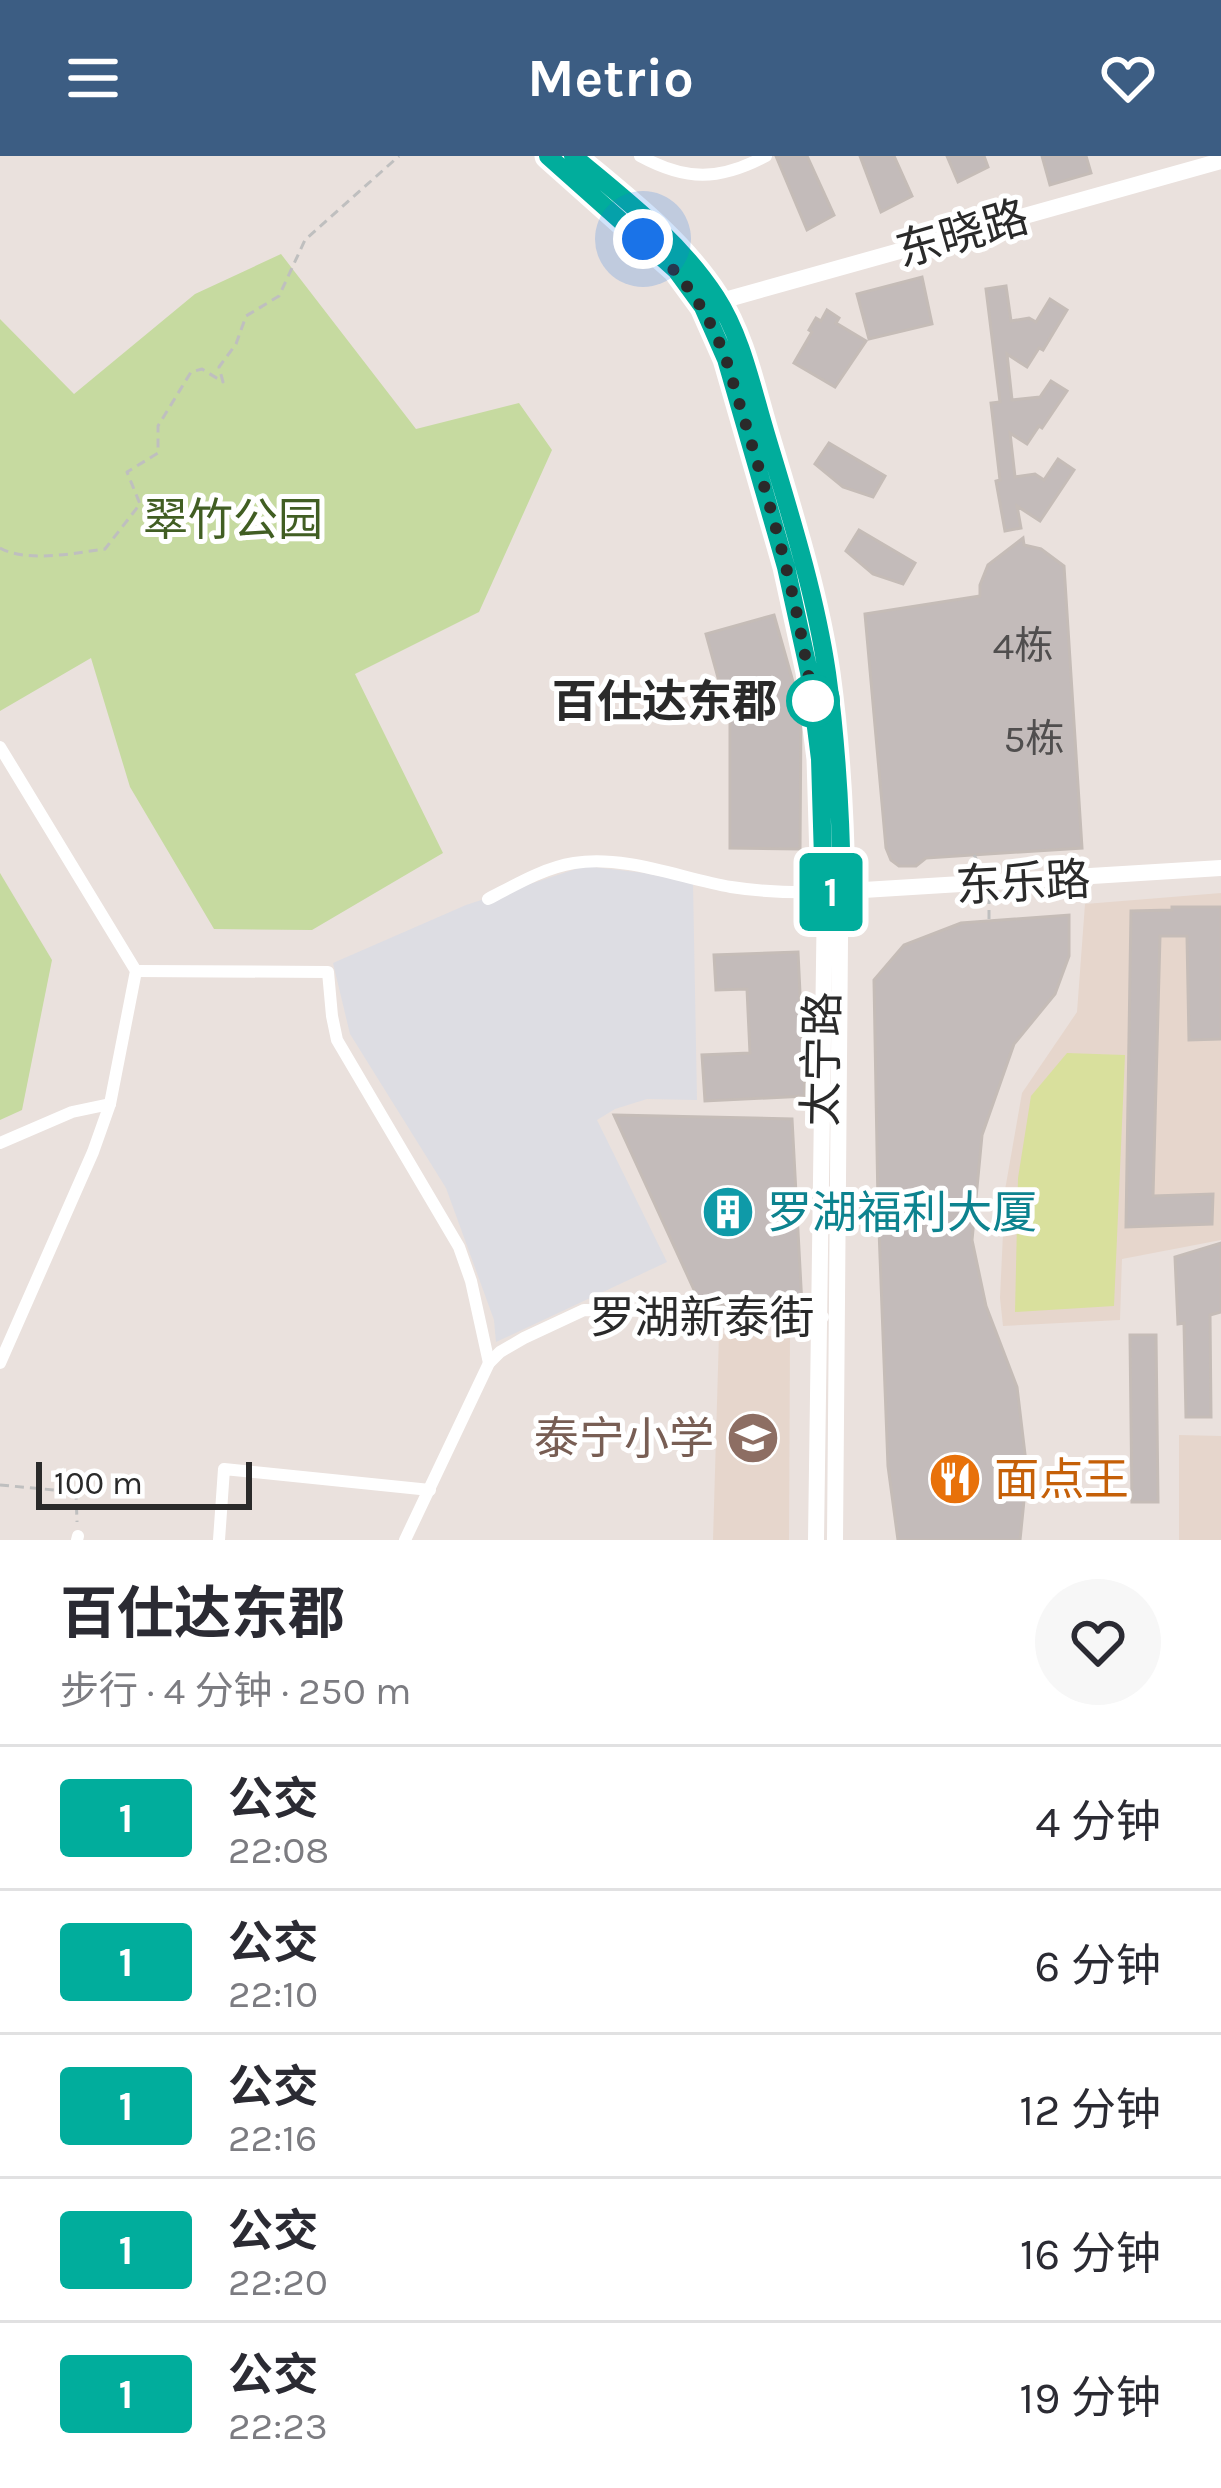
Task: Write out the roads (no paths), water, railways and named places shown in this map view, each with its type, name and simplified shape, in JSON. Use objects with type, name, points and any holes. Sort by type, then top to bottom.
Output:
[{"type":"main road","name":"太宁路","points":[[548,156],[711,304]]},
{"type":"main road","name":"太宁路","points":[[573,156],[686,258],[742,355],[802,562],[826,668],[841,819],[833,892],[826,1317],[816,1540]]},
{"type":"main road","name":"东晓路","points":[[711,304],[1221,161]]},
{"type":"main road","name":"东乐路","points":[[833,892],[1221,868]]},
{"type":"main road","name":"太宁路","points":[[826,1317],[835,1540]]},
{"type":"street","points":[[640,156],[664,169],[694,176],[725,173],[766,156]]},
{"type":"street","points":[[0,747],[136,971],[110,1104],[0,1363]]},
{"type":"street","points":[[488,899],[534,876],[580,862],[623,864],[776,893],[833,892]]},
{"type":"street","points":[[136,971],[328,972],[338,1040],[459,1247],[489,1363],[405,1540]]},
{"type":"street","points":[[0,1143],[72,1112],[110,1104]]},
{"type":"street","name":"罗湖新泰街","points":[[489,1363],[524,1337],[584,1310],[826,1317]]},
{"type":"street","points":[[219,1540],[224,1469],[430,1490]]},
{"type":"place","name":"百仕达东郡","points":[[813,701]]},
{"type":"place","name":"罗湖福利大厦","points":[[728,1212]]},
{"type":"place","name":"泰宁小学","points":[[753,1438]]},
{"type":"place","name":"面点王","points":[[955,1479]]},
{"type":"park label","name":"翠竹公园","points":[[233,519]]}]
